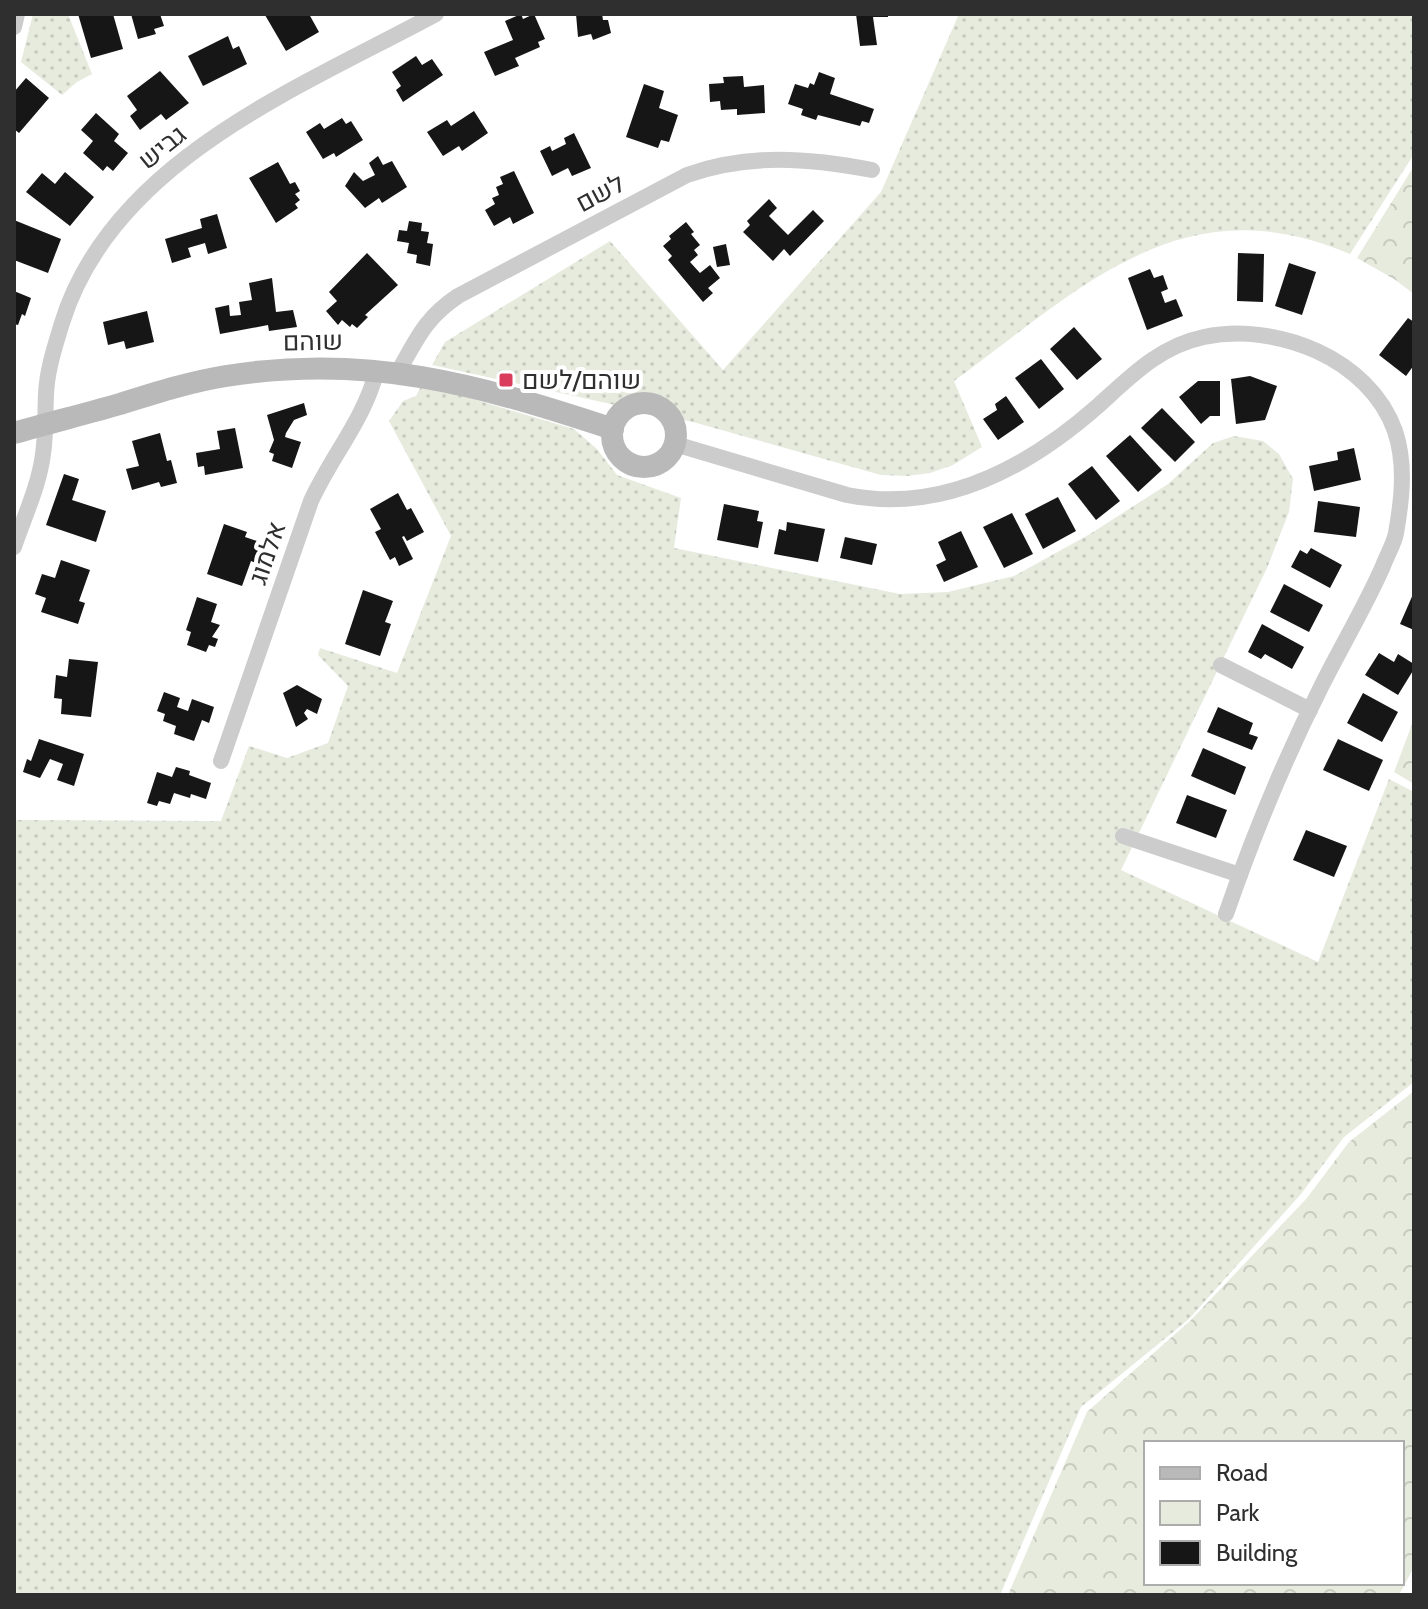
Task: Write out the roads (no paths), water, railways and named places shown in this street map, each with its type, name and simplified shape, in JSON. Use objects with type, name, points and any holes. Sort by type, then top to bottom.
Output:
[{"type":"street","points":[[14,27],[17,14]]},
{"type":"street","name":"גביש","points":[[14,547],[42,463],[46,390],[63,318],[97,250],[121,218],[184,157],[224,130],[436,14]]},
{"type":"street","name":"לשם","points":[[388,371],[435,314],[458,296],[687,175],[727,163],[768,159],[809,160],[872,170]]},
{"type":"street","points":[[675,444],[847,495],[875,501],[904,501],[934,496],[995,475],[1043,448],[1078,423],[1160,353],[1204,337],[1250,333],[1296,341],[1337,361],[1371,390],[1394,430],[1404,479],[1396,537],[1275,786],[1226,914]]},
{"type":"street","name":"שוהם","points":[[14,433],[223,376],[319,367],[388,371],[491,390],[613,429]]},
{"type":"street","name":"אלמוג","points":[[221,761],[311,501],[328,467],[388,371]]},
{"type":"street","points":[[646,402],[657,405],[673,419],[675,444],[666,459],[658,465],[637,467],[619,455],[614,446],[613,429],[618,416],[626,408],[646,402]]},
{"type":"street","points":[[1221,665],[1310,710]]},
{"type":"street","points":[[1123,836],[1240,875]]},
{"type":"place","name":"שוהם/לשם","points":[[506,380]]}]
